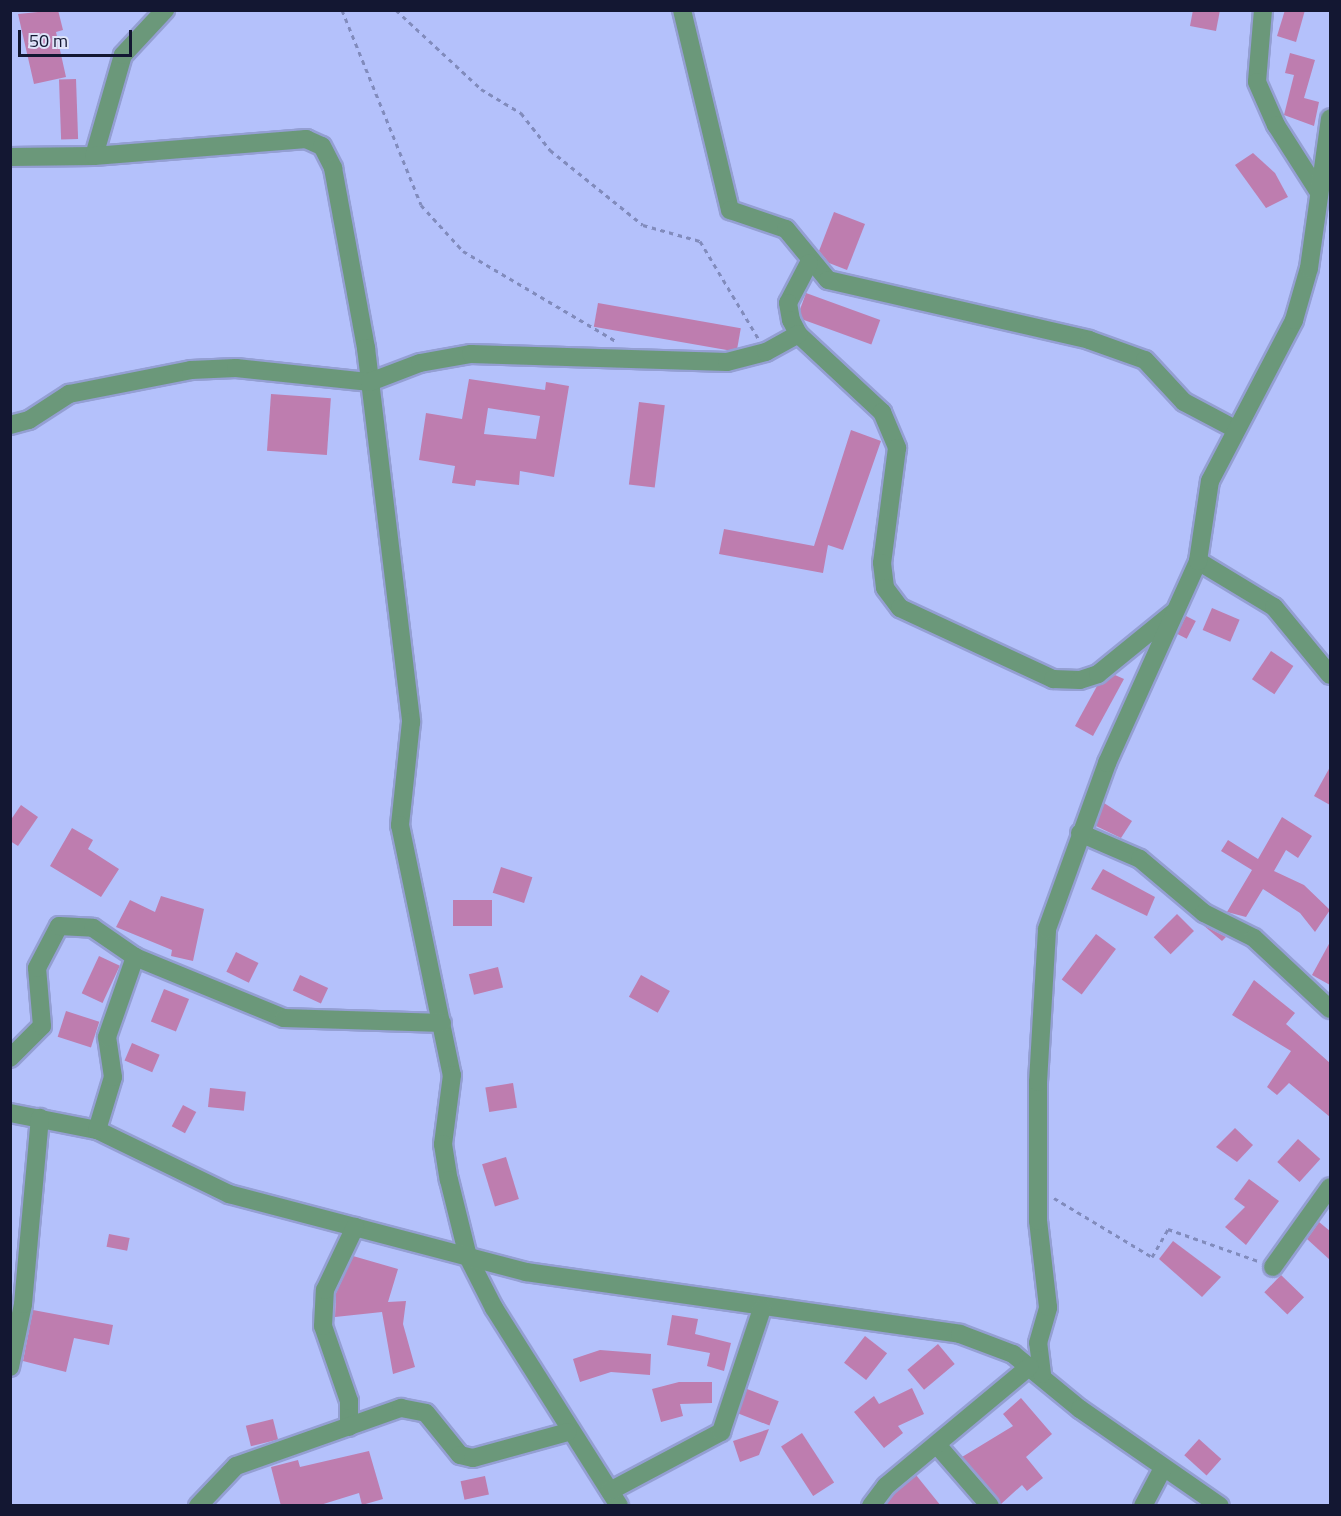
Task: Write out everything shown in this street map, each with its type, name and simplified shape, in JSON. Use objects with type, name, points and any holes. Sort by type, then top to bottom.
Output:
[{"type":"street","points":[[94,156],[123,55],[165,10]]},
{"type":"street","points":[[682,10],[723,195],[740,217],[786,229],[809,263],[828,280],[1111,346],[1145,360],[1184,402],[1235,429]]},
{"type":"street","points":[[1263,10],[1257,82],[1276,125],[1318,191]]},
{"type":"street","points":[[871,1506],[886,1486],[1036,1370],[1038,1343],[1048,1307],[1038,1189],[1047,928],[1080,833],[1198,561],[1203,503],[1235,429],[1294,320],[1309,268],[1323,153],[1330,118]]},
{"type":"street","points":[[10,157],[94,156],[306,139],[322,146],[333,168],[370,382],[411,722],[400,825],[452,1076],[443,1144],[468,1257],[568,1432],[615,1498],[721,1432],[762,1309]]},
{"type":"street","points":[[1299,160],[1323,153]]},
{"type":"street","points":[[809,263],[788,303],[798,334],[882,412],[892,430],[897,448],[882,563],[885,588],[900,608],[1053,679],[1080,680],[1098,674],[1175,612]]},
{"type":"street","points":[[10,425],[29,420],[69,394],[191,370],[236,368],[370,382],[420,363],[471,354],[727,362],[766,352],[798,334]]},
{"type":"street","points":[[1198,561],[1274,608],[1330,675]]},
{"type":"street","points":[[1080,833],[1140,859],[1204,913],[1254,938],[1330,1009]]},
{"type":"street","points":[[10,1058],[42,1026],[37,968],[59,926],[93,928],[135,957],[285,1018],[442,1023]]},
{"type":"street","points":[[98,1130],[112,1077],[107,1037],[135,957]]},
{"type":"street","points":[[10,1113],[98,1130],[229,1194],[468,1257],[570,1280],[762,1309],[960,1334],[1013,1354],[1036,1370],[1080,1409],[1220,1506]]},
{"type":"street","points":[[10,1367],[23,1304],[40,1118]]},
{"type":"street","points":[[1274,1267],[1330,1186]]},
{"type":"street","points":[[349,1427],[349,1401],[323,1326],[326,1290],[355,1227]]},
{"type":"street","points":[[1013,1354],[1038,1343]]},
{"type":"street","points":[[198,1506],[236,1466],[349,1427],[416,1409],[460,1455],[479,1458],[568,1432]]},
{"type":"street","points":[[938,1446],[990,1506]]},
{"type":"street","points":[[1143,1506],[1163,1468]]},
{"type":"path","points":[[342,10],[422,205],[462,251],[621,344]]},
{"type":"path","points":[[396,10],[481,89],[521,113],[550,150],[643,225],[700,241],[766,352]]},
{"type":"path","points":[[1038,1189],[1152,1257],[1168,1229],[1274,1267]]},
{"type":"building","points":[[58,10],[63,30],[56,32],[66,77],[34,84],[18,14]]},
{"type":"building","points":[[1193,10],[1220,10],[1216,31],[1190,26]]},
{"type":"building","points":[[1285,10],[1305,10],[1296,42],[1277,36]]},
{"type":"building","points":[[1290,53],[1315,60],[1304,98],[1319,102],[1314,126],[1284,115],[1294,75],[1285,73]]},
{"type":"building","points":[[76,79],[78,139],[61,140],[59,80]]},
{"type":"building","points":[[1253,153],[1275,173],[1288,197],[1266,208],[1235,165]]},
{"type":"building","points":[[834,212],[865,224],[847,270],[829,263],[819,251]]},
{"type":"building","points":[[806,293],[880,320],[871,344],[797,317]]},
{"type":"building","points":[[598,303],[741,328],[737,352],[594,327]]},
{"type":"building","points":[[469,379],[545,390],[546,382],[569,386],[554,477],[520,471],[519,485],[476,480],[475,486],[452,483],[455,466],[419,460],[426,413],[462,419]],"holes":[[[488,408],[540,416],[536,439],[484,434]]]},
{"type":"building","points":[[271,394],[331,398],[327,455],[267,451]]},
{"type":"building","points":[[639,402],[665,405],[655,488],[629,484]]},
{"type":"building","points":[[851,430],[881,441],[843,550],[828,545],[823,573],[719,554],[724,529],[814,546]]},
{"type":"building","points":[[1212,608],[1240,620],[1230,642],[1203,630]]},
{"type":"building","points":[[1186,616],[1196,621],[1187,639],[1177,634]]},
{"type":"building","points":[[1271,651],[1293,666],[1274,694],[1252,679]]},
{"type":"building","points":[[1115,675],[1124,679],[1093,736],[1075,726],[1097,686]]},
{"type":"building","points":[[1330,767],[1330,805],[1314,796]]},
{"type":"building","points":[[1104,803],[1132,821],[1121,838],[1096,826]]},
{"type":"building","points":[[21,805],[38,817],[18,846],[10,841],[10,821]]},
{"type":"building","points":[[1282,817],[1312,836],[1298,858],[1286,850],[1274,871],[1304,885],[1330,910],[1315,932],[1300,913],[1263,889],[1246,917],[1227,912],[1252,870],[1221,851],[1228,840],[1258,859]]},
{"type":"building","points":[[72,828],[93,840],[88,849],[119,869],[101,897],[50,866]]},
{"type":"building","points":[[501,867],[532,877],[524,903],[493,893]]},
{"type":"building","points":[[1103,869],[1155,897],[1147,916],[1091,889]]},
{"type":"building","points":[[161,896],[204,909],[193,961],[171,956],[172,950],[116,927],[130,900],[155,912]]},
{"type":"building","points":[[453,900],[492,900],[492,926],[453,926]]},
{"type":"building","points":[[1177,914],[1194,931],[1171,954],[1154,937]]},
{"type":"building","points":[[1203,925],[1226,937],[1222,941]]},
{"type":"building","points":[[1096,934],[1116,949],[1082,995],[1062,980]]},
{"type":"building","points":[[1330,942],[1330,985],[1312,975]]},
{"type":"building","points":[[236,952],[258,963],[249,983],[226,972]]},
{"type":"building","points":[[99,956],[120,966],[103,1003],[82,993]]},
{"type":"building","points":[[498,967],[503,987],[474,995],[469,974]]},
{"type":"building","points":[[300,975],[328,988],[321,1004],[293,990]]},
{"type":"building","points":[[641,975],[670,991],[658,1013],[629,997]]},
{"type":"building","points":[[1254,980],[1295,1013],[1286,1024],[1330,1063],[1330,1117],[1289,1083],[1277,1095],[1267,1087],[1291,1051],[1232,1015]]},
{"type":"building","points":[[164,989],[189,999],[176,1032],[151,1021]]},
{"type":"building","points":[[66,1011],[99,1022],[91,1047],[58,1037]]},
{"type":"building","points":[[132,1043],[160,1055],[152,1072],[125,1060]]},
{"type":"building","points":[[513,1083],[517,1108],[489,1112],[485,1087]]},
{"type":"building","points":[[210,1088],[246,1092],[244,1111],[208,1107]]},
{"type":"building","points":[[183,1105],[196,1112],[185,1133],[172,1126]]},
{"type":"building","points":[[1235,1128],[1253,1145],[1237,1162],[1216,1147]]},
{"type":"building","points":[[1298,1139],[1320,1159],[1300,1182],[1277,1162]]},
{"type":"building","points":[[506,1157],[519,1199],[495,1206],[482,1164]]},
{"type":"building","points":[[1249,1179],[1279,1201],[1246,1245],[1225,1227],[1245,1207],[1234,1199]]},
{"type":"building","points":[[1319,1222],[1330,1231],[1330,1260],[1307,1239]]},
{"type":"building","points":[[109,1234],[130,1238],[127,1251],[107,1247]]},
{"type":"building","points":[[1173,1241],[1221,1277],[1202,1297],[1159,1259]]},
{"type":"building","points":[[353,1256],[398,1269],[388,1302],[406,1301],[403,1324],[415,1367],[393,1374],[382,1312],[335,1317],[336,1293]]},
{"type":"building","points":[[1281,1275],[1304,1297],[1287,1314],[1264,1292]]},
{"type":"building","points":[[33,1310],[113,1325],[109,1345],[74,1338],[66,1372],[23,1361]]},
{"type":"building","points":[[672,1315],[698,1319],[695,1334],[731,1343],[724,1371],[707,1366],[710,1353],[667,1345]]},
{"type":"building","points":[[865,1336],[887,1353],[866,1380],[844,1363]]},
{"type":"building","points":[[938,1344],[955,1364],[924,1390],[907,1370]]},
{"type":"building","points":[[600,1350],[651,1354],[650,1375],[611,1372],[580,1382],[573,1359]]},
{"type":"building","points":[[679,1382],[712,1382],[712,1403],[680,1404],[683,1416],[661,1422],[652,1389]]},
{"type":"building","points":[[912,1388],[924,1414],[898,1426],[903,1433],[884,1448],[854,1412],[874,1396],[879,1404]]},
{"type":"building","points":[[747,1389],[779,1401],[769,1425],[738,1413]]},
{"type":"building","points":[[1021,1398],[1052,1434],[1026,1457],[1043,1478],[1027,1491],[1022,1485],[1001,1504],[962,1457],[1013,1426],[1003,1414]]},
{"type":"building","points":[[273,1419],[278,1439],[251,1446],[246,1426]]},
{"type":"building","points":[[769,1429],[759,1455],[740,1462],[733,1441]]},
{"type":"building","points":[[802,1433],[834,1482],[813,1496],[781,1447]]},
{"type":"building","points":[[1199,1439],[1221,1459],[1207,1475],[1184,1455]]},
{"type":"building","points":[[369,1451],[383,1499],[362,1505],[359,1493],[317,1506],[281,1506],[271,1467],[298,1460],[300,1467]]},
{"type":"building","points":[[916,1475],[941,1506],[885,1506],[894,1494]]},
{"type":"building","points":[[485,1476],[489,1495],[464,1500],[461,1481]]}]
